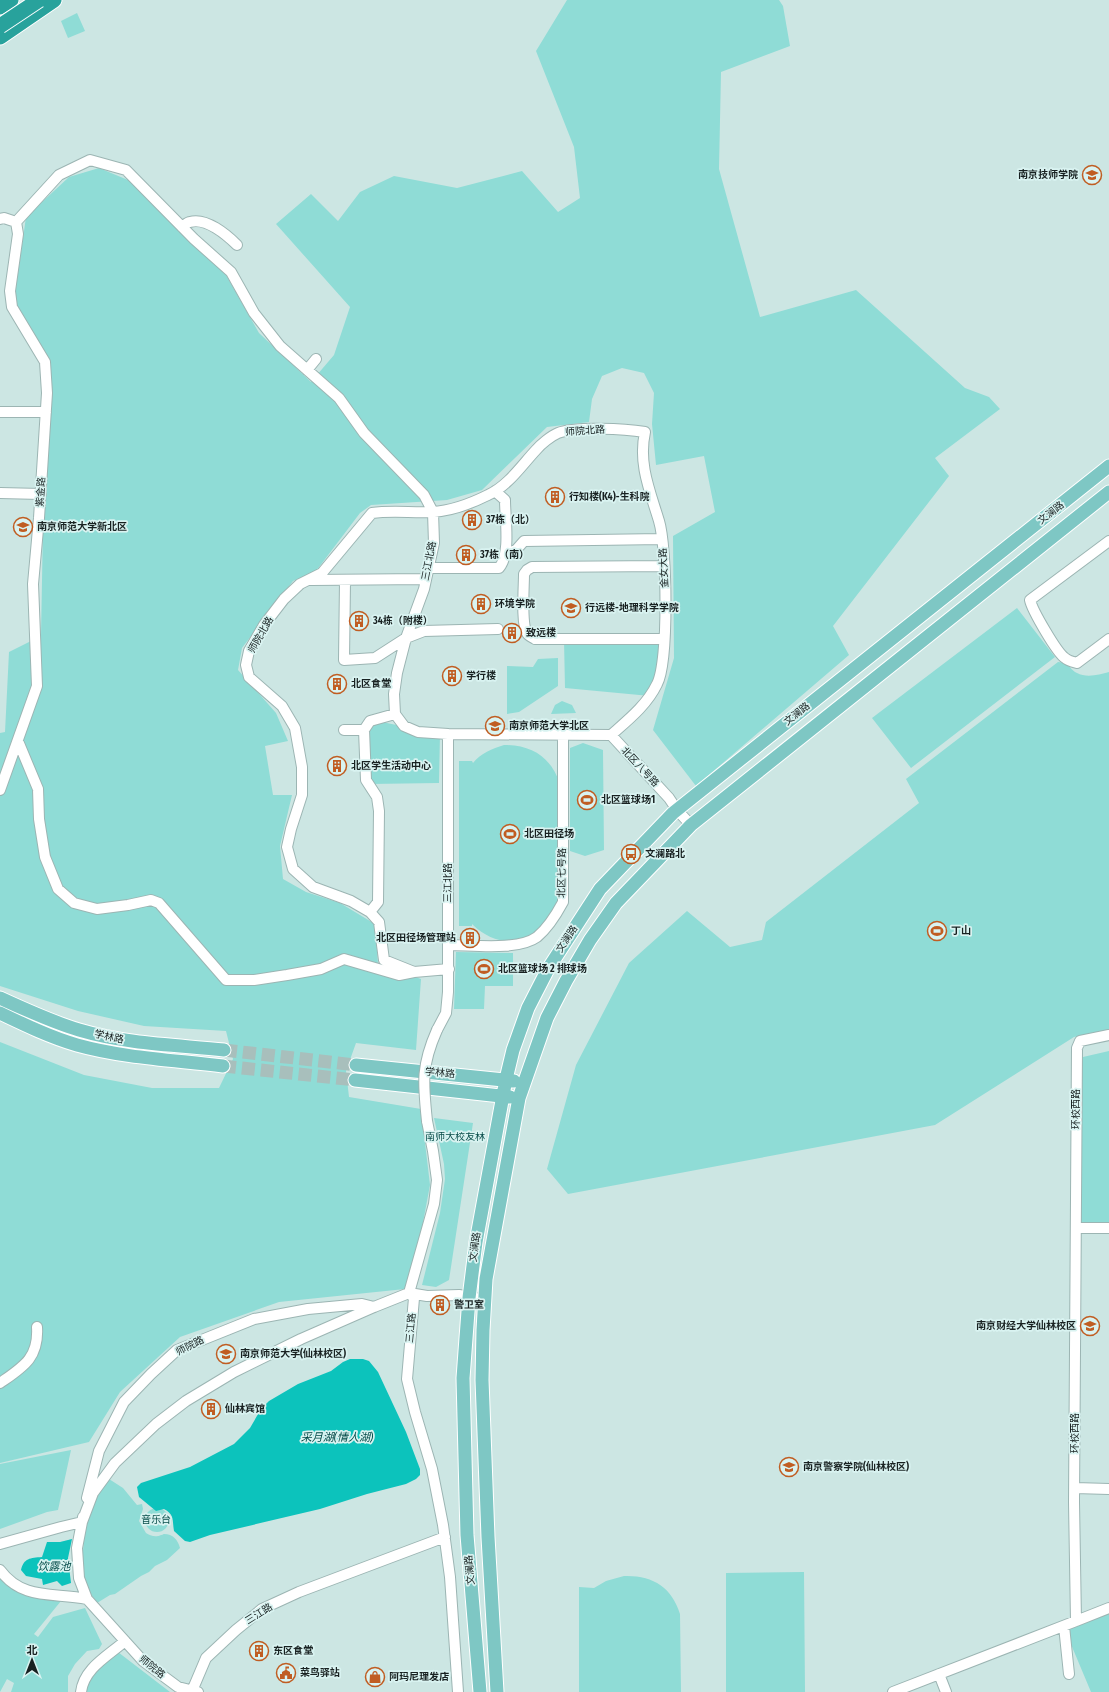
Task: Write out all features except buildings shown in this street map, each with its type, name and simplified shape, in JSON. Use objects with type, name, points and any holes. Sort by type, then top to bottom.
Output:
[{"type":"highway","points":[[0,7],[11,0]]},
{"type":"highway","points":[[1,28],[39,0]]},
{"type":"highway","points":[[1,28],[54,0]]},
{"type":"main road","points":[[1,28],[46,0]]},
{"type":"main road","name":"文澜路","points":[[480,1692],[467,1535],[464,1378],[469,1298],[476,1242],[506,1079],[513,1050],[528,1008],[548,969],[600,890],[677,810],[1109,466]]},
{"type":"main road","name":"文澜路","points":[[497,1692],[488,1537],[482,1380],[486,1279],[518,1098],[547,1018],[590,940],[616,904],[690,825],[1109,492]]},
{"type":"main road","name":"学林路","points":[[0,998],[37,1015],[80,1030],[124,1040],[224,1050]]},
{"type":"main road","name":"学林路","points":[[0,1013],[31,1028],[76,1045],[121,1054],[223,1066]]},
{"type":"main road","name":"学林路","points":[[356,1065],[506,1079],[523,1084]]},
{"type":"main road","name":"学林路","points":[[355,1080],[503,1095],[518,1098]]},
{"type":"street","points":[[0,219],[4,218],[16,222],[59,176],[90,160],[126,170],[194,240],[231,272],[254,313],[280,346],[339,398],[364,433],[424,495],[433,512]]},
{"type":"street","name":"紫金路","points":[[0,790],[37,686],[33,584],[41,494],[47,393],[45,362],[12,307],[10,291],[18,234],[16,222]]},
{"type":"street","points":[[182,227],[189,222],[201,222],[224,233],[237,245]]},
{"type":"street","points":[[307,370],[316,358]]},
{"type":"street","points":[[0,412],[46,412]]},
{"type":"street","name":"师院北路","points":[[449,969],[414,972],[384,960],[379,922],[370,912],[351,901],[313,887],[293,869],[287,847],[302,795],[302,767],[295,728],[282,706],[249,677],[246,666],[249,651],[264,625],[284,599],[300,584],[322,573],[372,513],[388,510],[433,512],[463,505],[488,495],[510,479],[537,448],[557,433],[575,430],[608,429],[645,432]]},
{"type":"street","name":"金女大路","points":[[611,736],[634,715],[650,696],[658,683],[663,666],[665,588],[662,539],[660,522],[645,479],[642,451],[645,432]]},
{"type":"street","points":[[429,567],[499,568],[504,563],[506,554],[505,500],[494,491]]},
{"type":"street","points":[[0,493],[41,494]]},
{"type":"street","name":"三江北路","points":[[396,714],[394,694],[397,673],[406,638],[426,579],[434,543],[433,512]]},
{"type":"street","points":[[506,554],[516,550],[524,542],[662,539]]},
{"type":"street","points":[[1109,541],[1030,600],[1031,606],[1042,625],[1064,658],[1077,663],[1109,639]]},
{"type":"street","points":[[664,566],[532,567],[524,574],[524,602],[525,627],[527,634],[534,639],[664,639]]},
{"type":"street","points":[[307,581],[426,579]]},
{"type":"street","points":[[345,580],[344,660],[375,658],[406,638],[424,630],[498,629]]},
{"type":"street","points":[[370,912],[378,902],[379,811],[377,797],[372,786],[366,780],[364,730],[370,721],[396,714],[404,726],[418,732],[448,734],[611,736]]},
{"type":"street","points":[[344,730],[364,730]]},
{"type":"street","name":"三江北路","points":[[424,1072],[430,1046],[446,1013],[448,992],[448,734]]},
{"type":"street","name":"北区七号路","points":[[449,945],[522,945],[537,937],[552,920],[562,902],[563,735]]},
{"type":"street","name":"北区八号路","points":[[611,736],[669,798],[690,825]]},
{"type":"street","points":[[18,741],[38,789],[45,857],[58,889],[74,903],[97,908],[128,905],[151,900],[160,903],[226,980],[254,980],[321,969],[344,959],[399,975],[414,972]]},
{"type":"street","name":"环校西路","points":[[1076,1621],[1075,1488],[1077,1048],[1080,1041],[1109,1035]]},
{"type":"street","name":"三江路","points":[[424,1072],[427,1121],[437,1180],[434,1204],[409,1293],[414,1298],[407,1380],[432,1469],[445,1537],[457,1660],[458,1692]]},
{"type":"street","points":[[1077,1228],[1109,1228]]},
{"type":"street","name":"师院路","points":[[82,1522],[93,1493],[116,1463],[156,1424],[186,1401],[234,1372],[374,1306],[409,1293],[427,1296],[459,1295],[485,1300]]},
{"type":"street","name":"师院路","points":[[195,1691],[178,1687],[143,1661],[87,1599],[79,1578],[77,1548],[87,1493],[99,1451],[124,1402],[177,1350],[254,1319],[308,1309],[362,1304],[374,1306]]},
{"type":"street","points":[[0,1383],[26,1364],[35,1349],[37,1327]]},
{"type":"street","points":[[1075,1488],[1109,1488]]},
{"type":"street","points":[[0,1544],[82,1522]]},
{"type":"street","name":"三江路","points":[[195,1691],[206,1658],[236,1630],[262,1609],[299,1592],[445,1537]]},
{"type":"street","points":[[0,1570],[15,1584],[30,1592],[87,1599]]},
{"type":"street","points":[[893,1692],[1109,1608]]},
{"type":"street","points":[[1064,1626],[1069,1674]]},
{"type":"street","points":[[81,1692],[85,1677],[98,1662],[112,1653],[125,1641]]},
{"type":"street","points":[[939,1674],[946,1692]]},
{"type":"green space","points":[[567,0],[779,0],[783,6],[790,46],[721,72],[719,169],[760,317],[856,290],[965,388],[989,397],[1000,409],[935,458],[949,476],[833,626],[849,655],[696,786],[653,730],[674,658],[673,536],[715,512],[704,456],[656,465],[652,424],[654,393],[644,373],[622,368],[602,376],[592,399],[589,422],[547,427],[482,490],[447,500],[371,505],[360,513],[316,571],[293,581],[242,648],[238,670],[276,713],[288,741],[265,746],[273,795],[292,795],[280,846],[283,879],[306,892],[340,903],[375,924],[378,964],[421,979],[416,1050],[356,1043],[346,1071],[349,1097],[421,1109],[430,1185],[421,1233],[405,1289],[279,1302],[180,1337],[120,1392],[89,1442],[0,1463],[0,1042],[84,1075],[152,1088],[219,1088],[233,1059],[226,1031],[144,1026],[78,1011],[0,986],[0,733],[5,732],[9,652],[41,636],[46,360],[14,302],[26,217],[69,177],[99,168],[128,180],[226,275],[259,333],[311,382],[334,355],[350,307],[276,224],[311,194],[338,221],[360,192],[394,176],[457,188],[522,171],[558,212],[580,198],[574,147],[536,51]]},
{"type":"green space","points":[[77,13],[85,31],[68,38],[61,21]]},
{"type":"green space","points":[[1017,608],[1055,657],[911,768],[872,718]]},
{"type":"green space","points":[[664,639],[650,696],[565,688],[564,640]]},
{"type":"green space","points":[[558,658],[558,686],[519,712],[507,714],[507,666],[533,667],[538,659]]},
{"type":"green space","name":"丁山","points":[[1058,662],[1069,666],[1081,675],[1088,676],[1109,672],[1109,1030],[1074,1037],[935,1125],[568,1194],[547,1169],[576,1065],[629,963],[687,911],[730,947],[762,940],[766,922],[919,803],[906,779]]},
{"type":"green space","points":[[562,701],[572,705],[576,713],[551,714],[555,705]]},
{"type":"green space","points":[[382,722],[440,734],[439,783],[370,784],[364,730]]},
{"type":"green space","name":"北区篮球场1","points":[[583,743],[603,750],[604,850],[585,856],[570,851],[570,748]]},
{"type":"green space","name":"北区田径场","points":[[504,745],[523,747],[539,754],[551,767],[560,784],[560,904],[552,916],[532,934],[521,939],[509,941],[497,939],[484,934],[472,924],[472,926],[459,926],[459,761],[472,761],[473,763],[483,754]]},
{"type":"green space","name":"北区篮球场 2 排球场","points":[[456,952],[513,953],[513,986],[485,986],[484,1009],[454,1009]]},
{"type":"green space","points":[[1109,1051],[1109,1229],[1080,1229],[1081,1070],[1083,1057]]},
{"type":"green space","name":"南师大校友林","points":[[434,1118],[473,1123],[449,1280],[436,1287],[422,1285],[440,1213],[445,1179],[444,1164]]},
{"type":"green space","points":[[71,1450],[58,1510],[47,1512],[0,1529],[0,1464]]},
{"type":"green space","points":[[109,1479],[123,1488],[137,1505],[142,1504],[143,1509],[139,1521],[146,1533],[155,1536],[164,1534],[170,1535],[178,1542],[180,1548],[167,1560],[155,1566],[149,1572],[115,1594],[110,1595],[97,1603],[88,1590],[85,1580],[83,1568],[84,1543],[92,1506],[100,1489]]},
{"type":"green space","name":"音乐台","points":[[157,1508],[166,1511],[169,1520],[166,1529],[157,1532],[148,1529],[145,1520],[148,1511]]},
{"type":"green space","points":[[804,1572],[805,1692],[726,1692],[726,1573]]},
{"type":"green space","points":[[624,1576],[634,1576],[652,1580],[660,1584],[672,1597],[676,1605],[680,1614],[681,1692],[579,1692],[579,1587],[594,1588],[606,1581]]},
{"type":"green space","points":[[0,1578],[22,1594],[61,1601],[34,1634],[38,1637],[53,1617],[85,1608],[102,1644],[99,1649],[87,1651],[75,1664],[68,1676],[68,1692],[11,1692],[14,1683],[7,1679],[0,1692]]},
{"type":"green space","points":[[1109,1613],[1109,1692],[1091,1692],[1065,1630]]},
{"type":"green space","points":[[114,1649],[170,1692],[84,1692],[85,1684]]},
{"type":"water","name":"采月湖(情人湖)","points":[[350,1359],[363,1359],[369,1361],[378,1372],[406,1432],[420,1469],[420,1475],[416,1479],[406,1484],[367,1494],[320,1509],[210,1535],[190,1542],[185,1541],[174,1531],[172,1518],[168,1511],[164,1509],[156,1511],[139,1497],[137,1487],[141,1483],[190,1467],[234,1444],[250,1428],[261,1409],[269,1401],[298,1384],[331,1371],[343,1362]]},
{"type":"water","name":"饮露池","points":[[72,1539],[68,1558],[71,1583],[62,1586],[57,1581],[43,1585],[42,1579],[26,1576],[21,1570],[22,1566],[28,1559],[42,1557],[47,1542],[60,1542]]},
{"type":"tunnel","points":[[224,1050],[356,1065]]},
{"type":"tunnel","points":[[223,1066],[355,1080]]},
{"type":"place","name":"南京技师学院","points":[[1092,175]]},
{"type":"place","name":"行知楼(K4)-生科院","points":[[555,497]]},
{"type":"place","name":"37栋（北）","points":[[472,520]]},
{"type":"place","name":"南京师范大学新北区","points":[[23,527]]},
{"type":"place","name":"37栋（南）","points":[[466,555]]},
{"type":"place","name":"环境学院","points":[[481,604]]},
{"type":"place","name":"行远楼-地理科学学院","points":[[571,608]]},
{"type":"place","name":"34栋（附楼）","points":[[359,621]]},
{"type":"place","name":"致远楼","points":[[512,633]]},
{"type":"place","name":"学行楼","points":[[452,676]]},
{"type":"place","name":"北区食堂","points":[[337,684]]},
{"type":"place","name":"南京师范大学北区","points":[[495,726]]},
{"type":"place","name":"北区学生活动中心","points":[[337,766]]},
{"type":"place","name":"北区篮球场1","points":[[587,800]]},
{"type":"place","name":"北区田径场","points":[[510,834]]},
{"type":"place","name":"文澜路北","points":[[631,854]]},
{"type":"place","name":"丁山","points":[[937,931]]},
{"type":"place","name":"北区田径场管理站","points":[[470,938]]},
{"type":"place","name":"北区篮球场 2 排球场","points":[[484,969]]},
{"type":"place","name":"警卫室","points":[[440,1305]]},
{"type":"place","name":"南京财经大学仙林校区","points":[[1090,1326]]},
{"type":"place","name":"南京师范大学(仙林校区)","points":[[226,1354]]},
{"type":"place","name":"仙林宾馆","points":[[211,1409]]},
{"type":"place","name":"南京警察学院(仙林校区)","points":[[789,1467]]},
{"type":"place","name":"东区食堂","points":[[259,1651]]},
{"type":"place","name":"菜鸟驿站","points":[[286,1673]]},
{"type":"place","name":"阿玛尼理发店","points":[[375,1677]]}]
